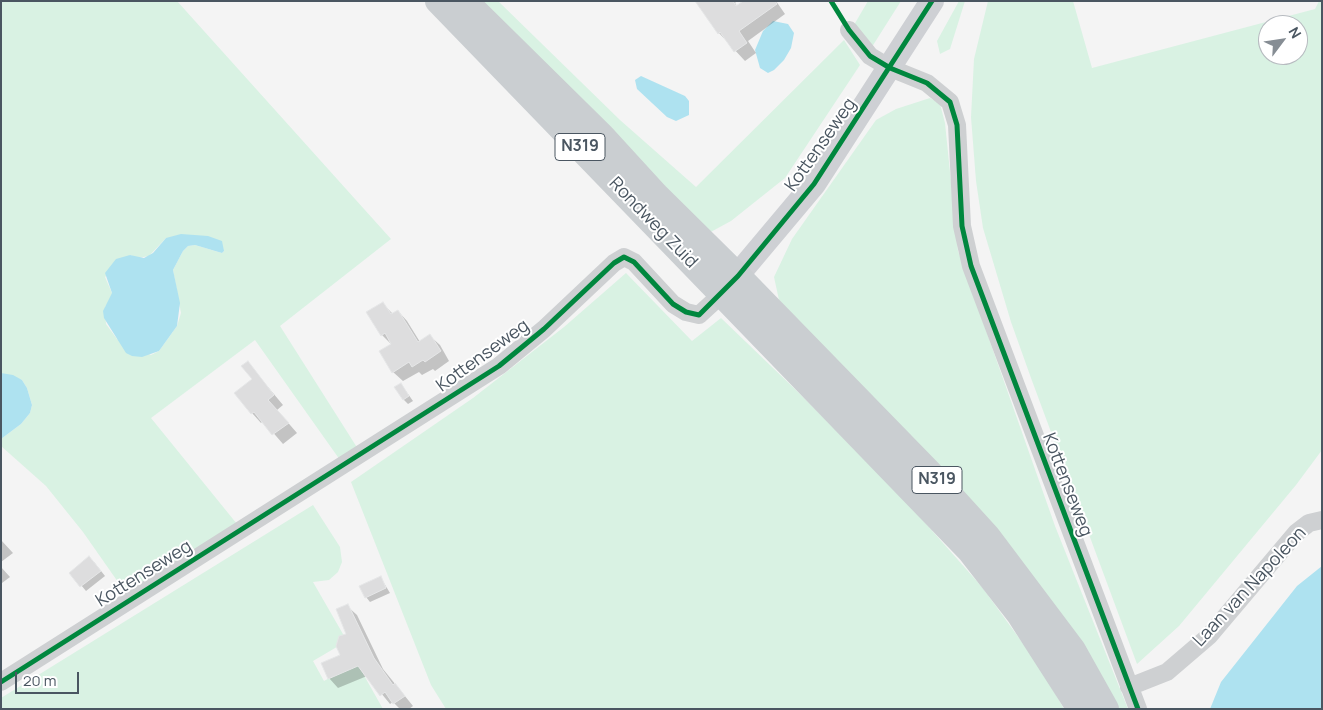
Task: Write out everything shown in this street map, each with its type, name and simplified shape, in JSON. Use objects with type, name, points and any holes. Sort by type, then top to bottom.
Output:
[{"type":"main road","name":"Rondweg Zuid","points":[[438,1],[730,285]]},
{"type":"main road","name":"Rondweg Zuid","points":[[465,1],[602,136],[656,195],[730,285]]},
{"type":"main road","name":"N319","points":[[730,285],[970,551],[1019,614],[1080,709]]},
{"type":"main road","name":"N319","points":[[730,285],[928,471],[988,537],[1073,650],[1106,709]]},
{"type":"street","name":"Kottenseweg","points":[[1,682],[499,366],[544,329],[614,263],[624,258],[634,262],[673,304],[686,312],[699,315],[730,285],[814,184],[932,1]]},
{"type":"street","points":[[849,30],[870,56],[890,68]]},
{"type":"street","name":"Kottenseweg","points":[[890,68],[926,83],[950,102],[958,125],[962,226],[971,266],[1138,709]]},
{"type":"street","name":"Laan van Napoleon","points":[[1129,687],[1167,672],[1209,636],[1296,533],[1309,523],[1322,520]]},
{"type":"green space","points":[[1,1],[177,1],[391,239],[280,326],[358,449],[340,460],[255,340],[151,418],[237,524],[125,592],[83,532],[46,486],[1,446],[1,439],[21,424],[30,413],[32,405],[27,388],[22,380],[1,373]],"holes":[[[166,238],[224,251],[222,253],[195,245],[188,246],[183,251],[173,270],[181,313],[177,326],[159,351],[151,355],[117,339],[106,324],[105,307],[112,297],[112,293],[105,277],[130,255],[138,258],[149,256]]]},
{"type":"green space","points":[[476,1],[498,1],[620,120],[696,187],[844,40],[860,65],[785,178],[731,221],[707,234]]},
{"type":"green space","points":[[868,1],[901,1],[870,50],[851,30]]},
{"type":"green space","points":[[959,1],[965,1],[950,49],[940,54],[937,41]]},
{"type":"green space","points":[[988,1],[1073,1],[1092,68],[1258,24],[1258,65],[1308,65],[1308,15],[1292,15],[1315,9],[1319,1],[1322,1],[1322,450],[1296,485],[1179,626],[1137,664],[1011,322],[983,228],[976,181],[971,117],[974,59]]},
{"type":"green space","points":[[930,98],[940,104],[945,123],[958,251],[1055,526],[1128,709],[1114,709],[779,300],[774,277],[792,239],[876,120],[896,109]]},
{"type":"green space","points":[[626,273],[692,341],[721,318],[798,392],[904,499],[982,587],[1040,667],[1064,709],[446,709],[431,685],[351,482],[473,398],[564,327]]},
{"type":"green space","points":[[313,505],[340,547],[342,562],[338,572],[329,580],[313,582],[347,641],[313,661],[324,681],[357,663],[383,709],[1,709],[1,698]]},
{"type":"water","points":[[773,21],[788,24],[794,33],[791,48],[784,60],[768,73],[760,68],[755,50],[763,31]]},
{"type":"water","points":[[641,76],[685,96],[689,101],[689,115],[676,121],[667,117],[637,89],[635,80]]},
{"type":"water","points":[[181,234],[208,236],[222,241],[224,251],[222,253],[195,245],[188,246],[183,251],[173,270],[180,303],[177,326],[159,351],[142,357],[132,356],[126,353],[104,318],[103,311],[112,293],[105,273],[116,259],[130,255],[144,258],[153,253],[166,238]]},
{"type":"water","points":[[1,373],[13,375],[22,380],[27,388],[32,405],[30,413],[21,424],[1,439]]},
{"type":"water","points":[[1322,566],[1322,709],[1210,709],[1221,682],[1297,586]]},
{"type":"building","points":[[695,1],[733,1],[736,6],[743,1],[775,1],[777,4],[739,31],[747,43],[734,52],[720,32],[718,34]]},
{"type":"building","points":[[383,302],[391,314],[398,310],[418,342],[430,334],[441,351],[425,362],[423,360],[412,367],[409,362],[392,373],[379,351],[391,344],[385,333],[381,336],[366,312]]},
{"type":"building","points":[[248,361],[274,395],[268,400],[289,423],[272,435],[254,412],[251,414],[234,393],[252,379],[241,366]]},
{"type":"building","points":[[401,383],[409,396],[403,400],[394,387]]},
{"type":"building","points":[[89,556],[101,571],[80,587],[69,573]]},
{"type":"building","points":[[381,576],[386,588],[365,598],[359,586]]},
{"type":"building","points":[[348,604],[374,658],[393,685],[395,683],[405,696],[393,704],[385,692],[380,696],[358,666],[328,679],[321,663],[340,655],[336,646],[339,636],[346,634],[336,609]]},
{"type":"cycle path","points":[[831,1],[849,30],[870,56],[890,68],[927,83],[950,102],[957,125],[962,226],[971,266],[1138,709]]},
{"type":"cycle path","points":[[1,682],[499,366],[544,329],[614,263],[624,257],[634,262],[673,304],[686,312],[699,315],[738,276],[814,184],[932,1]]}]
